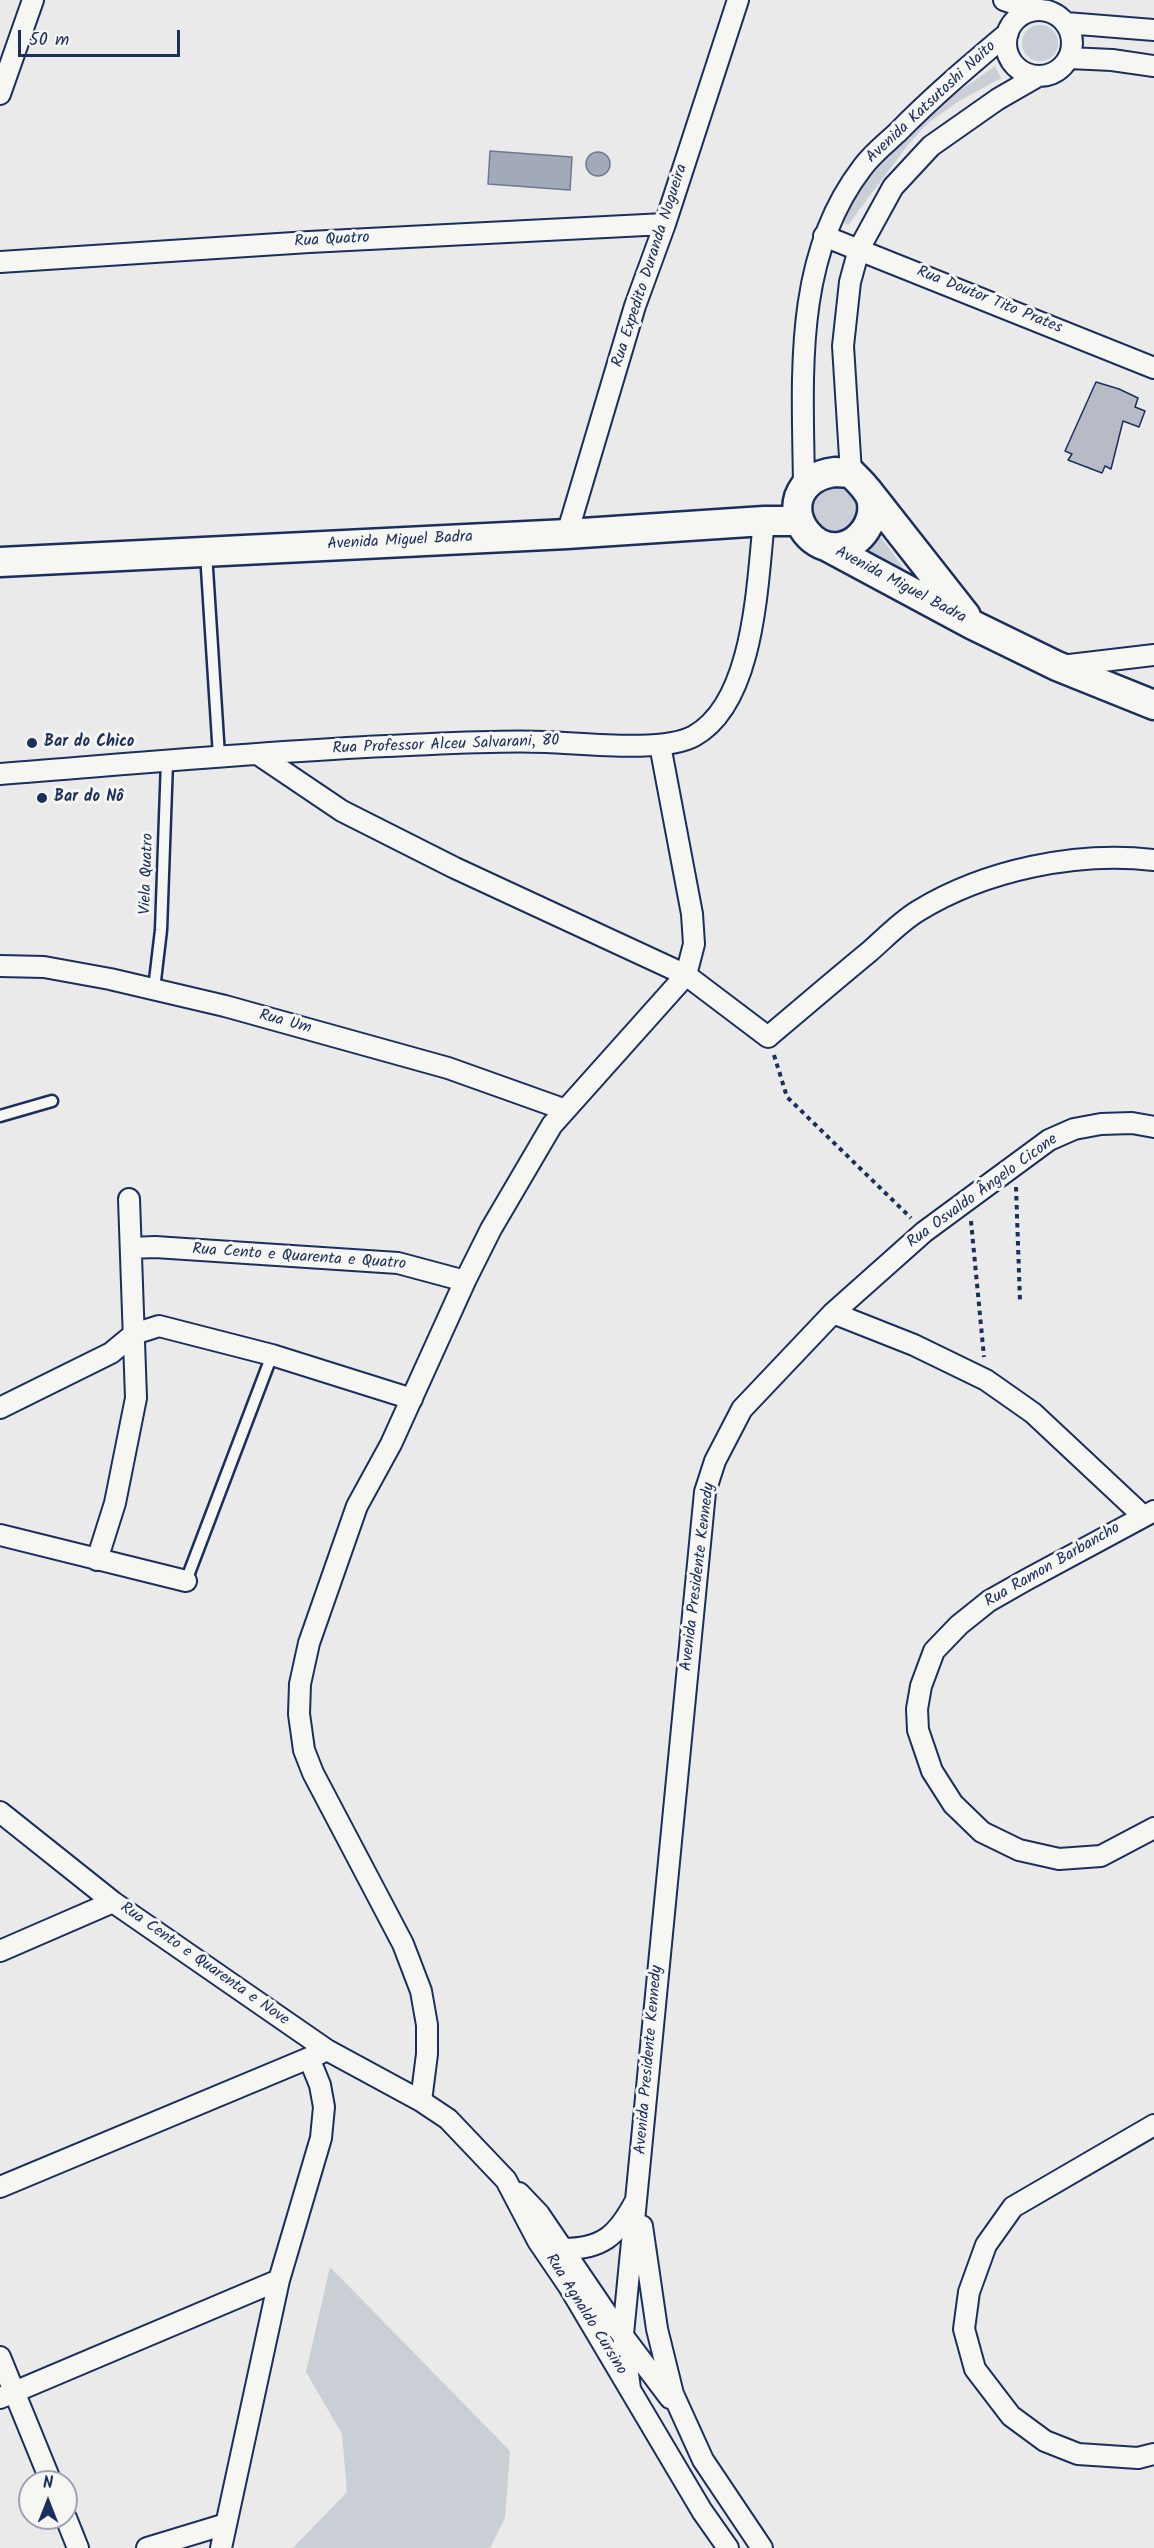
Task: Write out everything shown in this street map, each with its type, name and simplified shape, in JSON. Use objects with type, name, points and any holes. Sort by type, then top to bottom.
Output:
[{"type":"main road","points":[[858,480],[871,499],[872,512],[866,530],[852,543],[839,547],[826,546],[805,532],[799,521],[798,504],[804,488],[812,479],[823,474],[858,480],[973,625],[1057,666],[1154,705]]},
{"type":"main road","name":"Avenida Miguel Badra","points":[[0,561],[799,521]]},
{"type":"main road","name":"Avenida Miguel Badra","points":[[826,546],[973,625]]},
{"type":"street","points":[[0,94],[33,0]]},
{"type":"street","name":"Rua Expedito Duranda Nogueira","points":[[567,534],[634,306],[665,224],[738,0]]},
{"type":"street","points":[[1004,0],[1034,10],[1052,12],[1066,23],[1072,40],[1069,58],[1054,72],[1038,76],[1024,72],[1010,58],[1007,50],[1008,33],[1012,24],[1021,15],[1034,10]]},
{"type":"street","points":[[1066,23],[1154,30]]},
{"type":"street","name":"Avenida Katsutoshi Naito","points":[[804,488],[803,380],[807,303],[824,236],[837,208],[862,168],[953,79],[1008,33]]},
{"type":"street","points":[[1069,58],[1112,60],[1154,66]]},
{"type":"street","name":"Avenida Katsutoshi Naito","points":[[858,480],[843,346],[850,282],[858,249],[893,188],[931,146],[998,99],[1038,76]]},
{"type":"street","name":"Rua Quatro","points":[[0,262],[309,242],[665,224]]},
{"type":"street","name":"Rua Doutor Tito Prates","points":[[824,236],[1154,368]]},
{"type":"street","name":"Rua Professor Alceu Salvarani, 80","points":[[0,774],[219,756],[511,741],[660,745],[694,736],[723,710],[737,683],[750,638],[764,521]]},
{"type":"street","points":[[1057,666],[1154,655]]},
{"type":"street","points":[[421,2101],[427,2054],[427,2025],[421,1991],[403,1944],[313,1773],[304,1750],[299,1714],[300,1684],[309,1643],[357,1506],[391,1444],[491,1229],[563,1109],[686,975],[694,944],[692,914],[660,745]]},
{"type":"street","points":[[259,754],[342,811],[455,868],[686,975],[768,1037],[917,912],[964,888],[1016,871],[1074,860],[1130,857],[1154,860]]},
{"type":"street","name":"Rua Um","points":[[0,966],[45,967],[154,989],[448,1068],[563,1109]]},
{"type":"street","name":"Rua Osvaldo Ângelo Cicone","points":[[833,1313],[924,1232],[1049,1140],[1074,1129],[1101,1124],[1132,1123],[1154,1127]]},
{"type":"street","points":[[97,1560],[115,1503],[136,1398],[129,1199]]},
{"type":"street","name":"Rua Cento e Quarenta e Quatro","points":[[130,1248],[155,1247],[398,1263],[465,1281]]},
{"type":"street","points":[[833,1313],[914,1345],[986,1380],[1033,1413],[1148,1513]]},
{"type":"street","name":"Avenida Presidente Kennedy","points":[[630,2389],[623,2334],[705,1492],[715,1461],[742,1409],[833,1313]]},
{"type":"street","points":[[0,1408],[111,1353],[134,1334],[159,1326],[172,1327],[272,1355],[412,1399]]},
{"type":"street","name":"Rua Ramon Barbancho","points":[[1148,1513],[989,1601],[959,1625],[934,1651],[921,1686],[917,1708],[918,1730],[932,1770],[953,1804],[982,1832],[1019,1850],[1059,1859],[1101,1856],[1154,1828]]},
{"type":"street","points":[[0,1535],[186,1581]]},
{"type":"street","name":"Rua Cento e Quarenta e Nove","points":[[0,1812],[113,1902],[318,2054],[421,2101]]},
{"type":"street","points":[[0,1951],[113,1902]]},
{"type":"street","points":[[0,2187],[318,2054],[324,2107],[321,2138],[279,2280],[221,2548]]},
{"type":"street","name":"Rua Agnaldo Cursino","points":[[421,2101],[448,2119],[506,2180],[538,2241],[568,2285],[702,2511],[728,2548]]},
{"type":"street","points":[[1154,2126],[1013,2207],[986,2245],[969,2292],[964,2329],[975,2369],[1011,2416],[1045,2441],[1078,2454],[1138,2458],[1154,2454]]},
{"type":"street","points":[[506,2180],[539,2214],[682,2415],[703,2460],[762,2548]]},
{"type":"street","points":[[563,2249],[588,2248],[603,2242],[619,2226],[637,2197]]},
{"type":"street","name":"Avenida Presidente Kennedy","points":[[637,2197],[657,2329],[673,2394],[682,2415]]},
{"type":"street","points":[[7,2395],[279,2280]]},
{"type":"street","points":[[568,2285],[623,2334],[638,2336],[657,2329]]},
{"type":"street","points":[[0,2357],[7,2395],[45,2470]]},
{"type":"street","points":[[147,2548],[226,2524]]},
{"type":"street","points":[[71,2530],[78,2548]]},
{"type":"lane","points":[[206,552],[219,756]]},
{"type":"lane","name":"Viela Quatro","points":[[154,989],[161,930],[167,761]]},
{"type":"lane","points":[[0,1116],[52,1101]]},
{"type":"lane","points":[[186,1581],[272,1355]]},
{"type":"path","points":[[768,1037],[787,1097],[924,1232]]},
{"type":"path","points":[[1016,1181],[1020,1302]]},
{"type":"path","points":[[970,1218],[984,1362]]},
{"type":"shaded area","points":[[1040,25],[1053,30],[1058,43],[1053,56],[1040,61],[1027,56],[1022,43],[1027,30]]},
{"type":"shaded area","points":[[995,66],[1001,78],[959,101],[927,124],[907,146],[848,225],[840,220],[853,196],[920,119]]},
{"type":"shaded area","points":[[841,485],[850,492],[855,500],[856,518],[846,531],[838,534],[828,533],[815,525],[809,502],[818,489]]},
{"type":"shaded area","points":[[881,537],[917,587],[861,554]]},
{"type":"shaded area","points":[[330,2267],[510,2451],[505,2518],[490,2548],[293,2548],[347,2492],[342,2434],[306,2372]]},
{"type":"water","points":[[490,151],[572,157],[570,190],[488,184]]},
{"type":"water","points":[[598,152],[607,155],[610,164],[607,173],[598,176],[589,173],[586,164],[589,155]]},
{"type":"building","points":[[1096,382],[1138,398],[1135,407],[1145,411],[1139,427],[1123,421],[1111,469],[1105,466],[1102,473],[1068,460],[1072,454],[1065,451]]},
{"type":"place","name":"Bar do Chico","points":[[32,743]]},
{"type":"place","name":"Bar do Nô","points":[[42,798]]}]
